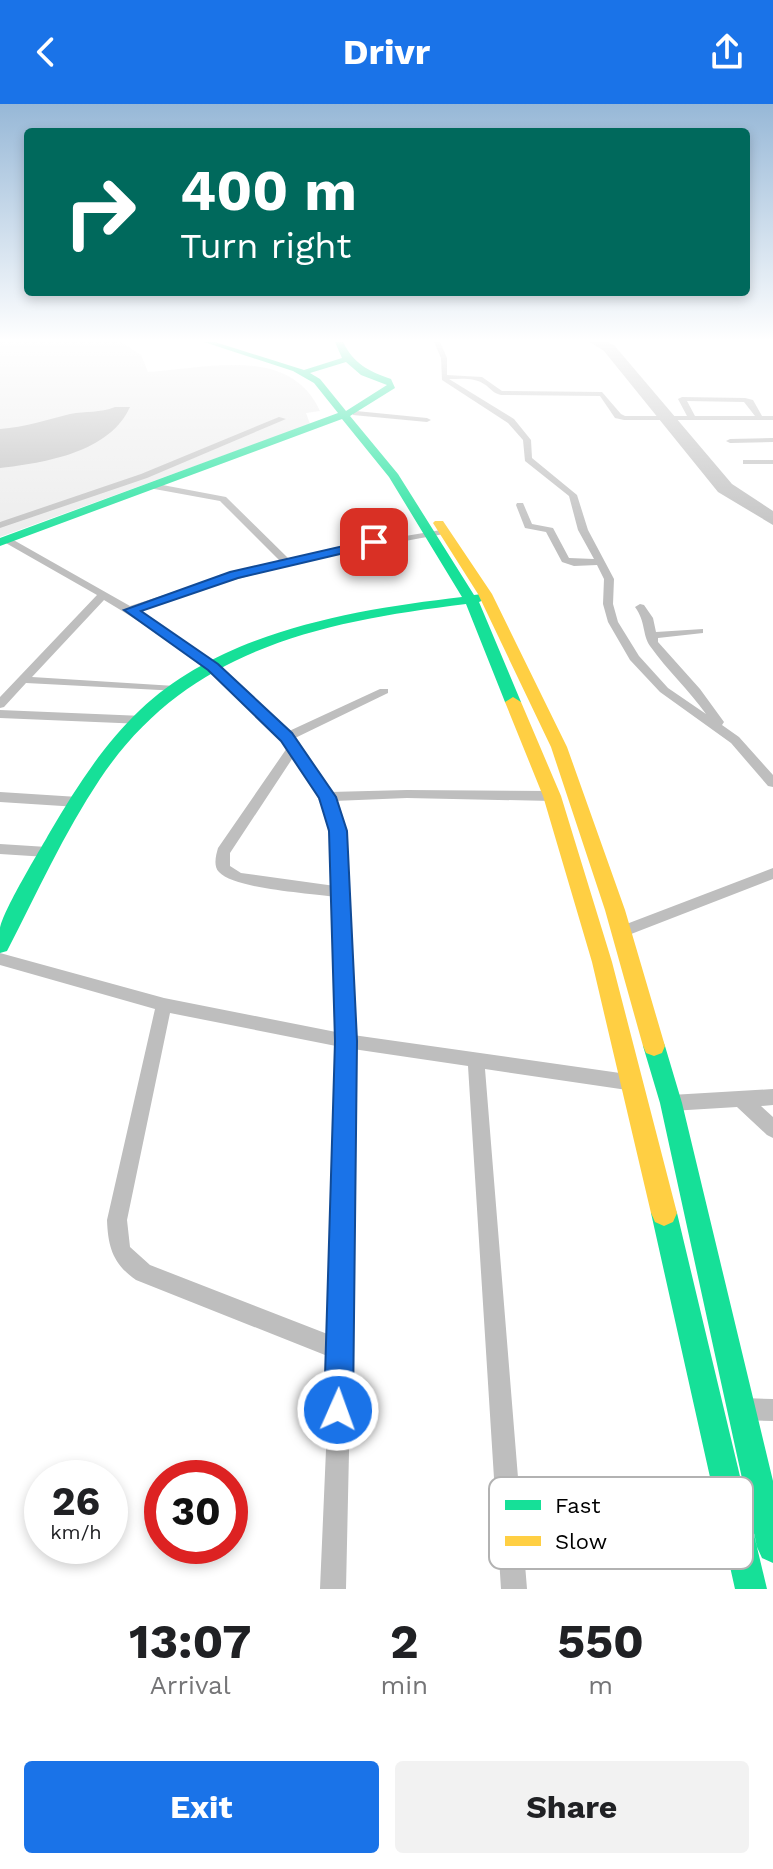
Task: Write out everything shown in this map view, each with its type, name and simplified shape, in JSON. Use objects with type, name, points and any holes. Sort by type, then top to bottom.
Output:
[{"type":"main road","points":[[2,536],[152,486],[352,412],[478,598],[571,777],[671,1103],[773,1547]]},
{"type":"main road","points":[[0,945],[47,852],[78,802],[117,747],[175,689],[213,667],[287,638],[387,613],[478,598]]},
{"type":"main road","points":[[478,598],[552,796],[602,962],[634,1083],[725,1477]]},
{"type":"main road","points":[[746,1569],[751,1589]]},
{"type":"street","points":[[497,411],[527,440],[528,459],[573,495],[583,530],[610,584],[609,612],[634,658],[664,690],[725,732]]},
{"type":"street","points":[[616,411],[621,418],[773,418]]},
{"type":"street","points":[[688,411],[692,418]]},
{"type":"street","points":[[754,411],[760,418]]},
{"type":"street","points":[[352,412],[427,420]]},
{"type":"street","points":[[2,536],[282,419]]},
{"type":"street","points":[[730,441],[773,440]]},
{"type":"street","points":[[746,462],[773,462]]},
{"type":"street","points":[[152,486],[223,499],[286,561]]},
{"type":"street","points":[[520,505],[528,526],[546,528],[552,533],[565,560],[574,563],[600,562]]},
{"type":"street","points":[[130,610],[184,589],[286,561],[436,532]]},
{"type":"street","points":[[2,536],[130,610],[213,667],[290,742],[327,797],[338,831],[346,1041],[333,1589]]},
{"type":"street","points":[[0,704],[103,595]]},
{"type":"street","points":[[640,607],[648,618],[650,636],[725,732],[773,783]]},
{"type":"street","points":[[650,636],[699,631]]},
{"type":"street","points":[[25,680],[175,689]]},
{"type":"street","points":[[341,892],[238,878],[223,868],[223,852],[290,742],[384,691]]},
{"type":"street","points":[[0,714],[143,720]]},
{"type":"street","points":[[327,797],[407,794],[552,796]]},
{"type":"street","points":[[0,797],[78,802]]},
{"type":"street","points":[[0,849],[47,852]]},
{"type":"street","points":[[621,932],[773,873]]},
{"type":"street","points":[[0,959],[164,1005],[346,1041],[634,1083]]},
{"type":"street","points":[[164,1005],[117,1220],[118,1244],[125,1262],[143,1273],[340,1350]]},
{"type":"street","points":[[476,1062],[506,1477]]},
{"type":"street","points":[[671,1103],[773,1097]]},
{"type":"street","points":[[741,1099],[773,1129]]},
{"type":"street","points":[[742,1409],[773,1410]]},
{"type":"street","points":[[513,1569],[514,1589]]},
{"type":"shaded area","points":[[0,411],[318,411],[306,413],[310,424],[0,537]]},
{"type":"shaded area","points":[[127,411],[108,435],[92,445],[36,463],[0,468],[0,429],[70,414]]},
{"type":"waterway","points":[[661,411],[725,488],[773,519]]},
{"type":"traffic: fast","points":[[342,411],[394,476],[473,604],[513,702]]},
{"type":"traffic: fast","points":[[0,542],[353,411]]},
{"type":"traffic: fast","points":[[0,945],[53,842],[95,773],[145,713],[174,689],[243,651],[281,637],[363,616],[482,598]]},
{"type":"traffic: fast","points":[[654,1046],[671,1103],[773,1547]]},
{"type":"traffic: fast","points":[[664,1213],[725,1477]]},
{"type":"traffic: fast","points":[[746,1569],[751,1589]]},
{"type":"traffic: slow","points":[[439,523],[485,594],[559,747],[615,910],[654,1046]]},
{"type":"traffic: slow","points":[[513,702],[552,796],[602,962],[664,1213]]},
{"type":"route","points":[[338,1410],[346,1041],[338,831],[327,797],[286,737],[213,667],[130,610],[184,589],[234,575],[374,542]]}]
